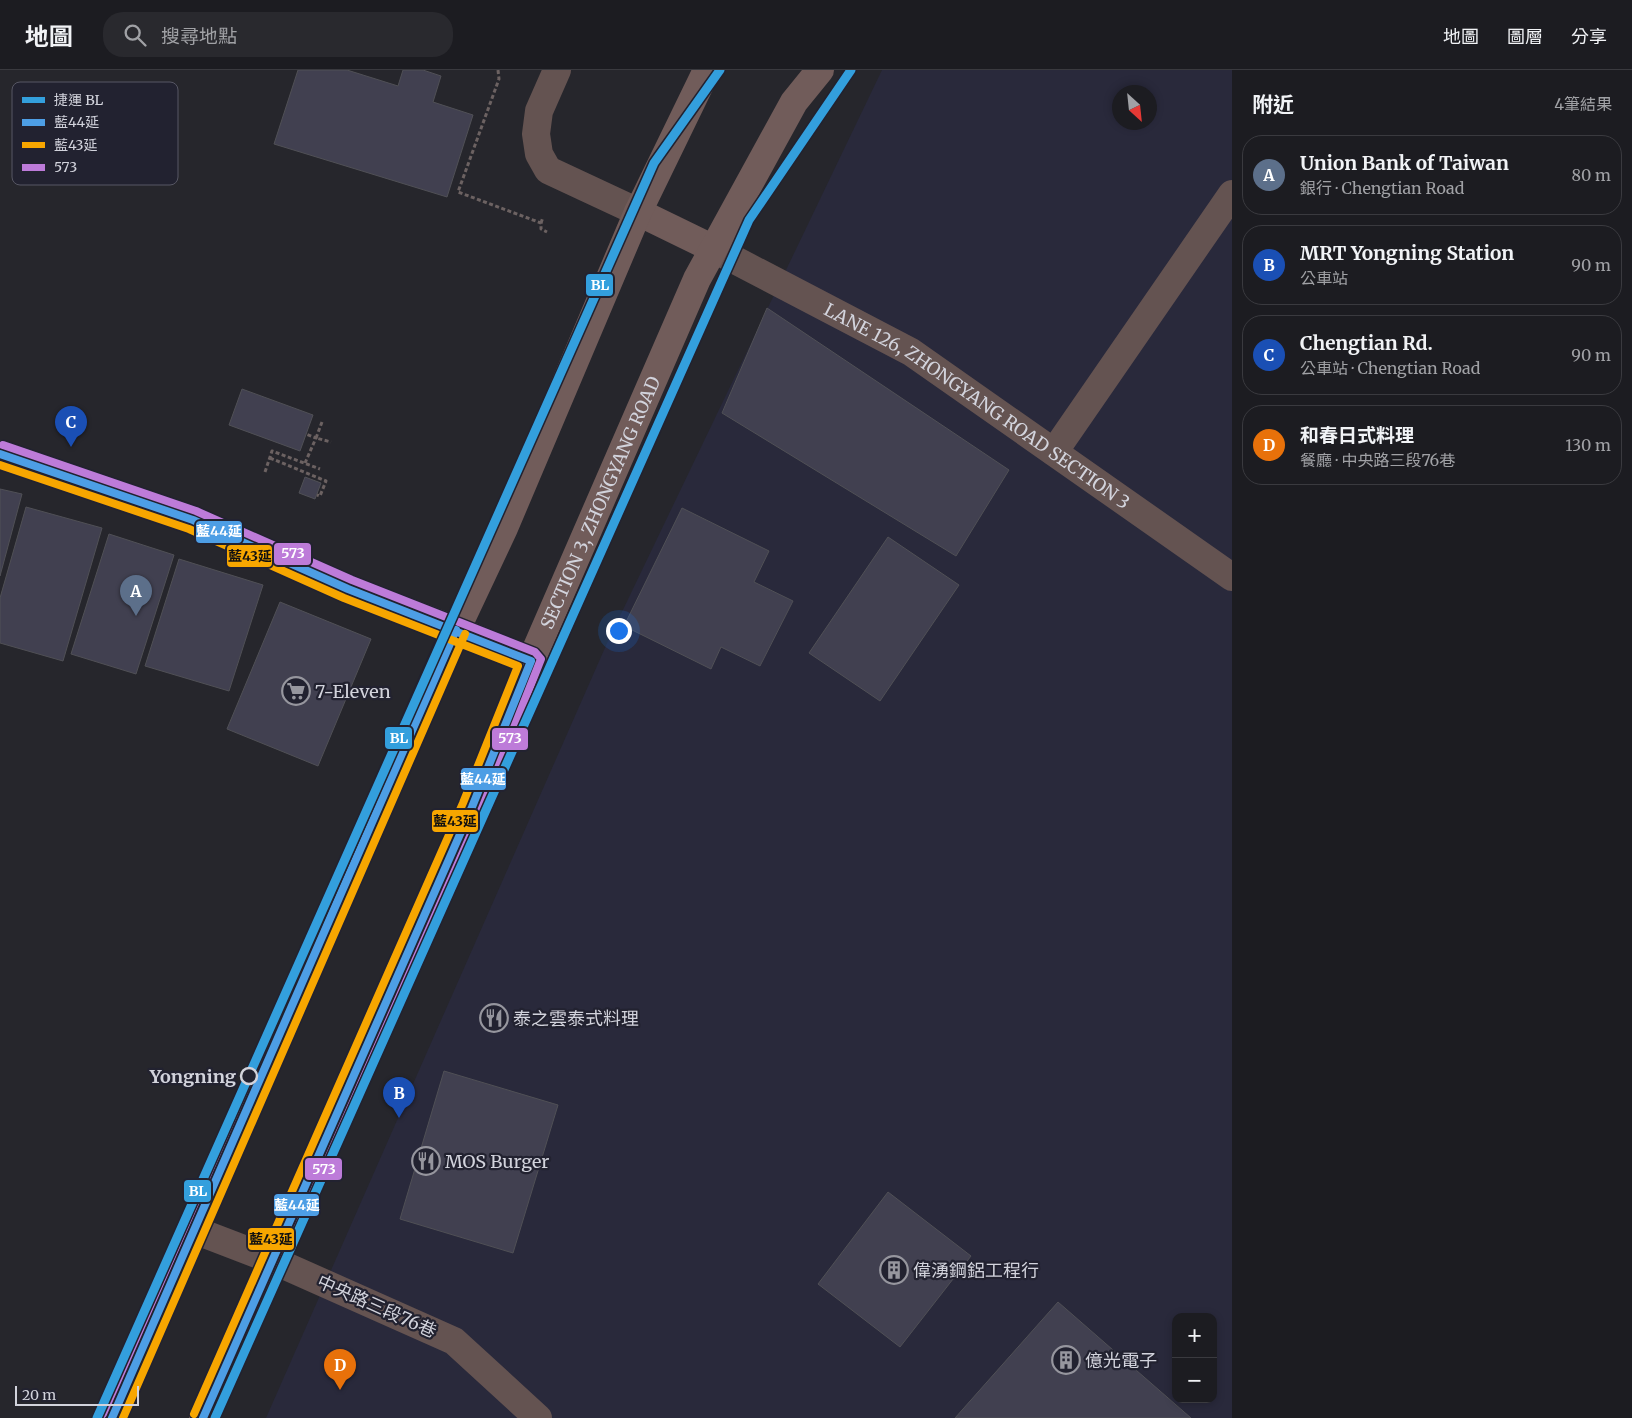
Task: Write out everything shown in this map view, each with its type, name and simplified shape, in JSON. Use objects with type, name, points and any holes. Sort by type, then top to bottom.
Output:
[{"type":"main road","name":"SECTION 3, ZHONGYANG ROAD","points":[[202,1418],[472,808],[531,661],[712,248],[794,102],[820,70]]},
{"type":"main road","points":[[112,1418],[456,630],[508,519],[638,212],[705,71]]},
{"type":"main road","points":[[638,212],[712,248]]},
{"type":"street","points":[[556,70],[539,112],[536,134],[538,154],[548,170],[638,212]]},
{"type":"street","points":[[1054,452],[1232,194]]},
{"type":"street","name":"LANE 126, ZHONGYANG ROAD SECTION 3","points":[[712,248],[911,352],[1232,577]]},
{"type":"street","points":[[0,454],[193,520],[348,589],[531,661]]},
{"type":"street","name":"中央路三段76巷","points":[[194,1230],[272,1260],[454,1341],[538,1418]]},
{"type":"path","points":[[498,70],[499,79],[458,192],[541,223]]},
{"type":"path","points":[[543,217],[541,229],[547,232]]},
{"type":"path","points":[[305,463],[322,422]]},
{"type":"path","points":[[306,434],[330,442]]},
{"type":"path","points":[[265,472],[272,451],[320,469]]},
{"type":"path","points":[[270,458],[326,481],[320,496],[317,495]]},
{"type":"shaded area","points":[[882,70],[1232,70],[1232,1418],[266,1418],[608,641]]},
{"type":"building","points":[[298,70],[347,70],[398,86],[403,70],[423,70],[441,76],[433,102],[473,115],[447,197],[274,144]]},
{"type":"building","points":[[767,308],[1009,470],[956,556],[722,413]]},
{"type":"building","points":[[242,389],[313,415],[300,451],[229,425]]},
{"type":"building","points":[[305,477],[321,483],[315,499],[299,493]]},
{"type":"building","points":[[0,489],[22,494],[0,576]]},
{"type":"building","points":[[26,507],[102,528],[63,661],[0,643],[0,598]]},
{"type":"building","points":[[682,508],[769,551],[754,582],[793,601],[760,666],[721,647],[711,669],[624,626]]},
{"type":"building","points":[[109,534],[174,555],[136,674],[71,654]]},
{"type":"building","points":[[888,537],[959,585],[880,701],[809,653]]},
{"type":"building","points":[[179,559],[263,585],[229,691],[145,666]]},
{"type":"building","name":"7-Eleven","points":[[280,602],[371,639],[318,766],[227,729]]},
{"type":"building","points":[[444,1071],[558,1105],[513,1253],[400,1219]]},
{"type":"building","name":"偉湧鋼鋁工程行","points":[[888,1192],[971,1256],[900,1347],[818,1284]]},
{"type":"building","name":"億光電子","points":[[1058,1302],[1191,1418],[955,1418]]},
{"type":"metro line","name":"BL","points":[[97,1418],[654,163],[720,70]]},
{"type":"metro line","name":"BL","points":[[215,1418],[749,220],[851,70]]},
{"type":"transit line","name":"573","points":[[3,445],[196,511],[352,580],[535,652],[541,659],[481,811],[214,1418]]},
{"type":"transit line","name":"藍44延","points":[[0,454],[193,520],[348,589],[531,661],[472,807],[203,1418]]},
{"type":"transit line","name":"藍43延","points":[[0,465],[189,529],[344,598],[518,666],[463,803],[194,1414]]},
{"type":"transit line","name":"573","points":[[103,1414],[447,626]]},
{"type":"transit line","name":"藍44延","points":[[112,1418],[456,630]]},
{"type":"transit line","name":"藍43延","points":[[123,1418],[465,634]]},
{"type":"place","name":"Chengtian Rd.","points":[[71,447]]},
{"type":"place","name":"Union Bank of Taiwan","points":[[136,616]]},
{"type":"place","name":"7-Eleven","points":[[296,691]]},
{"type":"place","name":"泰之雲泰式料理","points":[[494,1018]]},
{"type":"place","name":"Yongning","points":[[249,1076]]},
{"type":"place","name":"MRT Yongning Station","points":[[399,1118]]},
{"type":"place","name":"MOS Burger","points":[[426,1161]]},
{"type":"place","name":"偉湧鋼鋁工程行","points":[[894,1270]]},
{"type":"place","name":"億光電子","points":[[1066,1360]]},
{"type":"place","name":"和春日式料理","points":[[340,1390]]}]
